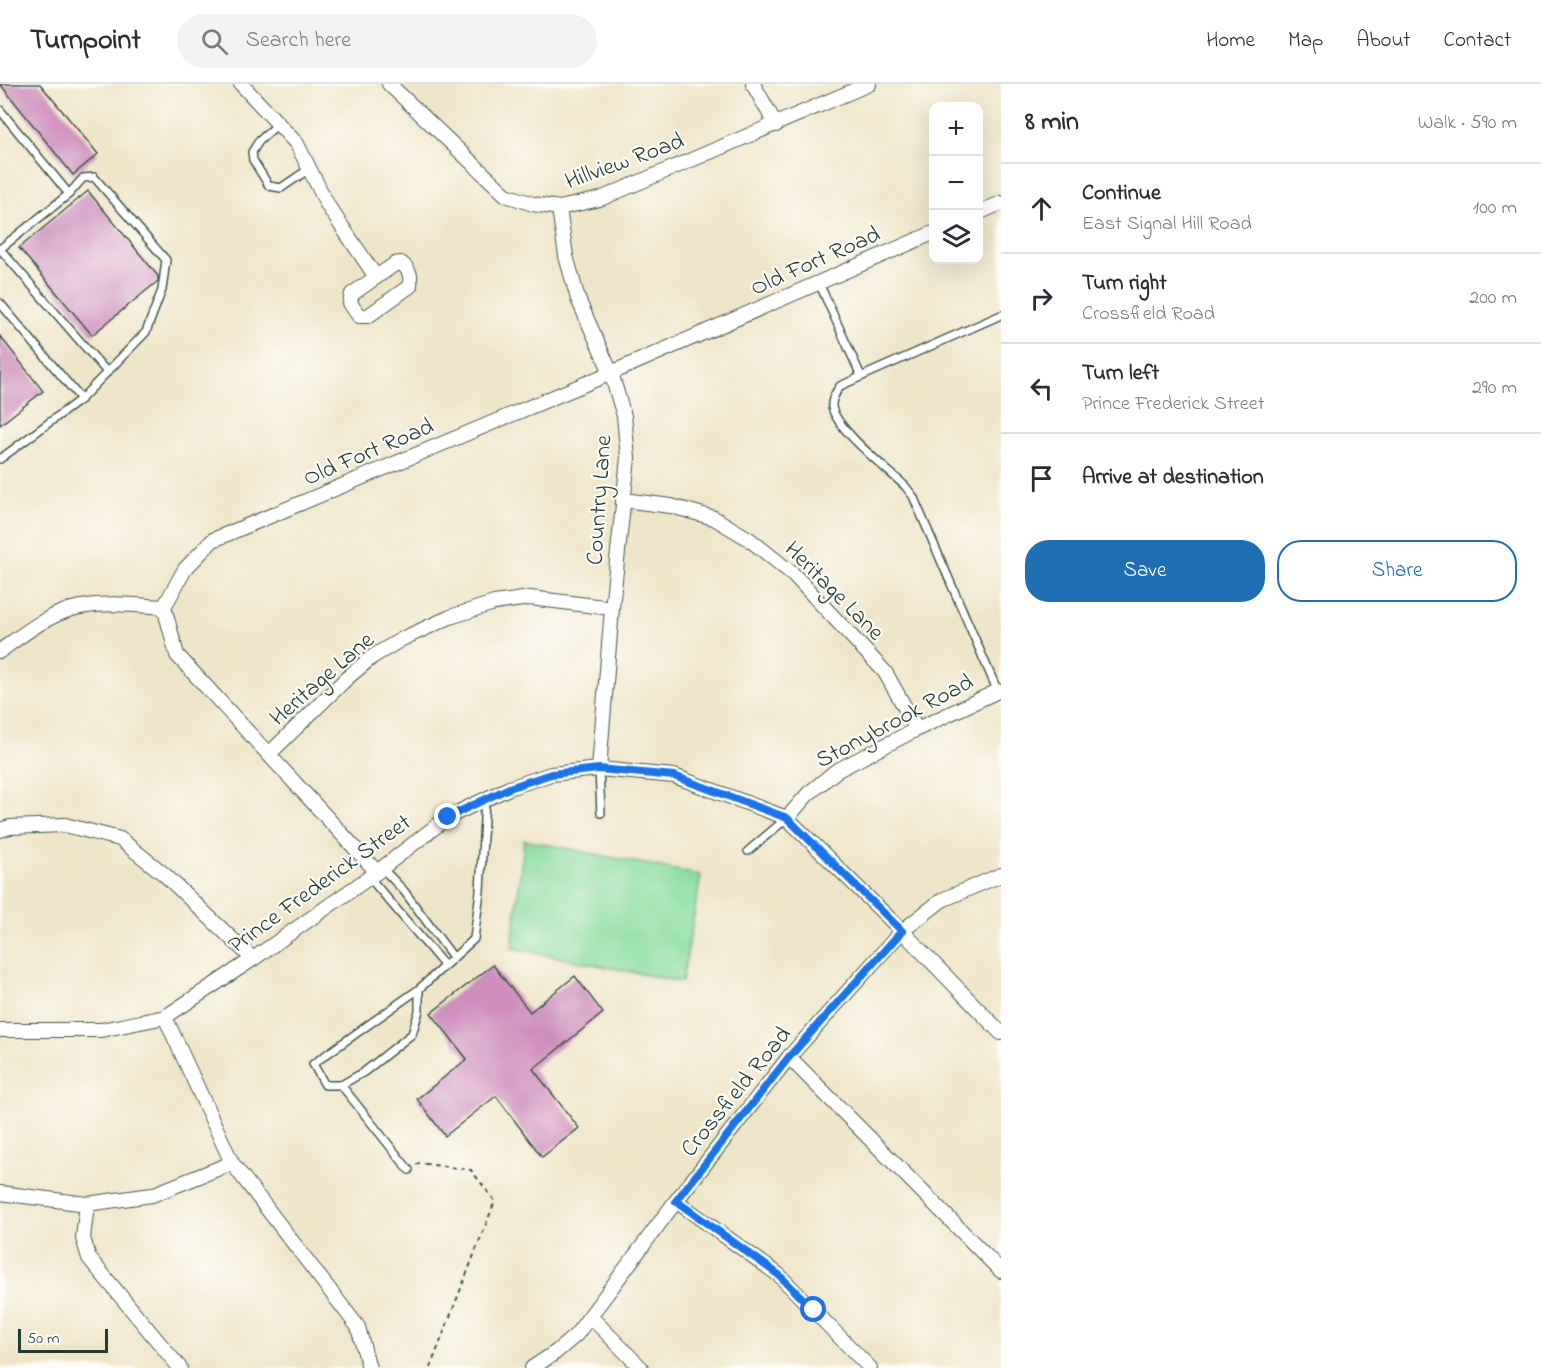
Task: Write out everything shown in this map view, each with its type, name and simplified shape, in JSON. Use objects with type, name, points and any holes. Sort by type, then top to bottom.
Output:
[{"type":"street","points":[[241,84],[297,144],[328,206],[376,277]]},
{"type":"street","name":"Hillview Road","points":[[389,84],[506,195],[533,204],[559,208],[600,199],[869,84]]},
{"type":"street","points":[[753,84],[776,125]]},
{"type":"street","points":[[983,211],[1001,203]]},
{"type":"street","name":"Country Lane","points":[[559,208],[566,256],[578,299],[611,373],[624,416],[627,458],[599,769]]},
{"type":"street","name":"Old Fort Road","points":[[165,607],[185,568],[213,540],[611,373],[929,235]]},
{"type":"street","points":[[395,264],[400,264],[407,268],[411,275],[410,286],[368,316],[359,316],[350,303],[352,294],[376,277],[395,264]]},
{"type":"street","name":"Heritage Lane","points":[[623,500],[671,506],[714,518],[749,539],[794,575],[885,672],[917,729]]},
{"type":"street","name":"Heritage Lane","points":[[270,754],[346,678],[372,657],[402,639],[450,617],[494,603],[530,598],[612,608]]},
{"type":"street","points":[[0,651],[34,627],[71,609],[113,604],[165,607],[177,655],[270,754],[376,873]]},
{"type":"street","name":"Stonybrook Road","points":[[787,818],[808,794],[836,771],[917,729],[999,693]]},
{"type":"street","name":"Prince Frederick Street","points":[[0,1030],[101,1030],[165,1017],[376,873],[448,817],[509,788],[551,774],[599,769],[674,776],[787,818],[1001,1033]]},
{"type":"street","points":[[0,830],[10,827],[65,825],[120,839],[165,875],[253,959]]},
{"type":"street","name":"Crossfield Road","points":[[532,1368],[576,1335],[676,1201],[789,1057],[902,931],[942,900],[1001,875]]},
{"type":"street","points":[[165,1017],[232,1164],[358,1327],[369,1368]]},
{"type":"street","points":[[789,1057],[1001,1271]]},
{"type":"street","points":[[0,1193],[87,1204],[152,1195],[232,1164]]},
{"type":"street","points":[[676,1201],[779,1275],[870,1368]]},
{"type":"street","points":[[87,1204],[83,1238],[88,1258],[180,1368]]},
{"type":"street","points":[[591,1317],[640,1368]]},
{"type":"lane","points":[[0,110],[69,194]]},
{"type":"lane","points":[[278,124],[259,141],[252,152],[253,160],[269,186],[281,188],[309,169]]},
{"type":"lane","points":[[0,459],[81,399],[146,332],[162,290],[166,260],[94,177],[83,178],[69,194],[0,249],[106,371]]},
{"type":"lane","points":[[819,283],[861,376]]},
{"type":"lane","points":[[0,303],[81,399]]},
{"type":"lane","points":[[999,693],[913,496],[849,434],[837,418],[832,406],[834,395],[840,386],[1001,315]]},
{"type":"lane","points":[[599,769],[601,813]]},
{"type":"lane","points":[[420,989],[418,1011],[412,1034],[364,1072],[341,1085],[324,1085],[312,1064],[420,989],[474,939],[480,891],[485,800]]},
{"type":"lane","points":[[748,851],[787,818]]},
{"type":"lane","points":[[376,873],[405,891],[453,957]]},
{"type":"lane","points":[[376,873],[444,965]]},
{"type":"lane","points":[[341,1085],[409,1170]]},
{"type":"path","points":[[409,1170],[419,1163],[471,1170],[495,1202],[430,1368]]},
{"type":"green space","points":[[524,840],[701,875],[682,982],[512,948]]},
{"type":"building","points":[[0,84],[40,84],[98,154],[73,175]]},
{"type":"building","points":[[88,191],[158,276],[158,281],[92,335],[19,248]]},
{"type":"building","points":[[0,336],[43,391],[0,425]]},
{"type":"building","points":[[493,965],[530,1012],[575,976],[603,1013],[533,1069],[579,1128],[542,1157],[496,1096],[445,1136],[417,1099],[467,1059],[431,1013]]},
{"type":"route","points":[[448,817],[509,788],[551,774],[599,769],[674,776],[787,818],[902,931],[789,1057],[676,1201],[779,1275],[814,1310]]}]
